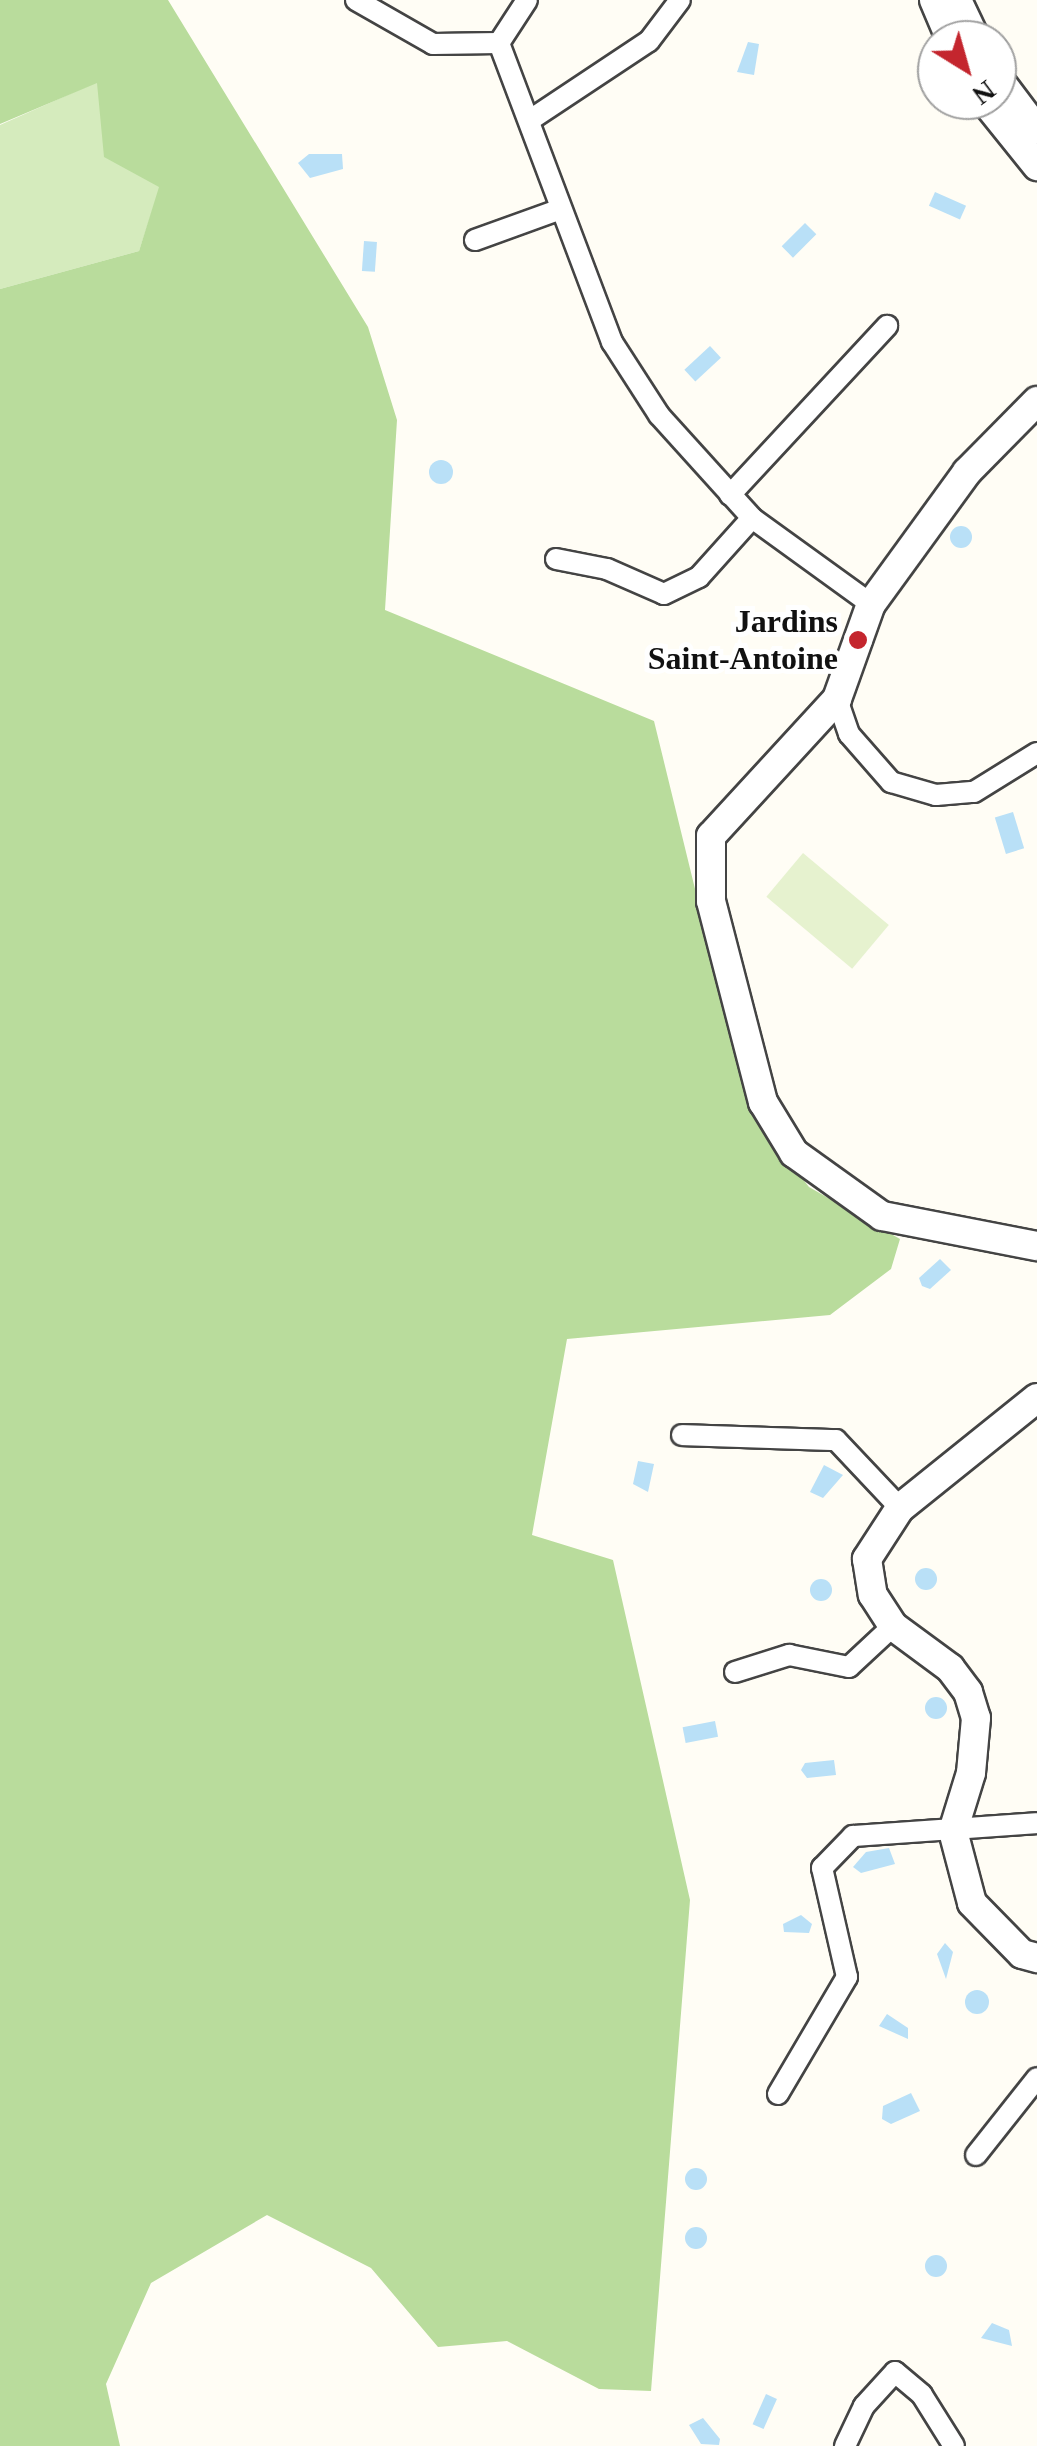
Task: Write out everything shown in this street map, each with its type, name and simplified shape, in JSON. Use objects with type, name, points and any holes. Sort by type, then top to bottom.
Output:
[{"type":"street","points":[[356,0],[434,44],[499,43]]},
{"type":"street","points":[[499,43],[527,0]]},
{"type":"street","points":[[530,120],[649,41],[680,0]]},
{"type":"street","points":[[499,43],[530,120],[558,210],[612,342],[659,415],[752,518],[871,604]]},
{"type":"street","points":[[1017,110],[1036,142]]},
{"type":"street","points":[[1009,120],[1036,142]]},
{"type":"street","points":[[1015,120],[1036,142]]},
{"type":"street","points":[[475,240],[558,210]]},
{"type":"street","points":[[730,495],[887,326]]},
{"type":"street","points":[[1035,1238],[882,1216],[794,1153],[763,1102],[711,902],[711,836],[837,699],[871,604],[967,472],[1037,401]]},
{"type":"street","points":[[556,559],[607,569],[664,594],[700,577],[752,518]]},
{"type":"street","points":[[837,699],[850,734],[892,782],[936,794],[974,792],[1037,753]]},
{"type":"street","points":[[1037,1398],[900,1508],[868,1559],[873,1595],[893,1626],[950,1668],[976,1718],[971,1773],[952,1831],[972,1903],[1022,1954],[1037,1958]]},
{"type":"street","points":[[682,1435],[836,1440],[900,1508]]},
{"type":"street","points":[[735,1672],[789,1655],[849,1667],[893,1626]]},
{"type":"street","points":[[778,2094],[847,1976],[822,1868],[853,1836],[1037,1823]]},
{"type":"street","points":[[976,2154],[1037,2078]]},
{"type":"street","points":[[844,2446],[864,2406],[895,2372],[922,2395],[954,2446]]},
{"type":"green space","points":[[0,0],[168,0],[368,327],[397,420],[385,610],[654,721],[749,1110],[809,1187],[900,1239],[891,1269],[830,1315],[567,1339],[532,1535],[613,1560],[690,1900],[651,2391],[599,2389],[507,2341],[438,2347],[371,2268],[267,2215],[151,2283],[106,2384],[120,2446],[0,2446],[0,289],[139,251],[159,187],[104,157],[97,83],[0,124]]},
{"type":"green space","points":[[97,82],[160,187],[139,251],[0,289],[0,125]]},
{"type":"green space","points":[[803,853],[889,925],[852,969],[766,897]]},
{"type":"water","points":[[748,42],[759,44],[754,75],[737,72]]},
{"type":"water","points":[[309,154],[342,154],[343,169],[310,178],[298,163]]},
{"type":"water","points":[[935,192],[966,206],[960,220],[929,206]]},
{"type":"water","points":[[805,223],[816,234],[793,258],[782,246]]},
{"type":"water","points":[[364,241],[377,242],[375,272],[362,271]]},
{"type":"water","points":[[710,346],[721,358],[695,382],[684,370]]},
{"type":"water","points":[[441,460],[453,472],[441,484],[429,472]]},
{"type":"water","points":[[961,526],[969,529],[969,545],[961,548],[953,545],[950,537],[953,529]]},
{"type":"water","points":[[1013,812],[1024,848],[1006,854],[995,818]]},
{"type":"water","points":[[940,1259],[951,1270],[930,1289],[922,1286],[919,1278]]},
{"type":"water","points":[[638,1461],[654,1464],[648,1492],[633,1484]]},
{"type":"water","points":[[824,1465],[843,1475],[823,1498],[810,1492]]},
{"type":"water","points":[[922,1568],[930,1568],[937,1579],[930,1590],[922,1590],[915,1583],[915,1575]]},
{"type":"water","points":[[821,1579],[829,1582],[829,1598],[821,1601],[813,1598],[810,1590],[813,1582]]},
{"type":"water","points":[[936,1697],[944,1700],[944,1716],[936,1719],[928,1716],[925,1708],[928,1700]]},
{"type":"water","points":[[715,1721],[718,1737],[686,1743],[683,1727]]},
{"type":"water","points":[[834,1760],[836,1775],[807,1778],[801,1770],[805,1763]]},
{"type":"water","points":[[889,1848],[895,1864],[861,1873],[853,1867],[866,1852]]},
{"type":"water","points":[[801,1915],[812,1924],[809,1933],[784,1932],[783,1924]]},
{"type":"water","points":[[945,1943],[953,1952],[946,1979],[937,1954]]},
{"type":"water","points":[[977,1990],[986,1993],[986,2011],[977,2014],[968,2011],[965,2002],[968,1993]]},
{"type":"water","points":[[887,2014],[908,2028],[908,2039],[879,2026]]},
{"type":"water","points":[[911,2093],[920,2111],[891,2124],[882,2119],[883,2106]]},
{"type":"water","points":[[696,2168],[704,2171],[704,2187],[696,2190],[688,2187],[685,2179],[688,2171]]},
{"type":"water","points":[[696,2227],[704,2230],[704,2246],[696,2249],[688,2246],[685,2238],[688,2230]]},
{"type":"water","points":[[936,2255],[944,2258],[944,2274],[936,2277],[928,2274],[925,2266],[928,2258]]},
{"type":"water","points":[[992,2323],[1009,2330],[1012,2346],[981,2338]]},
{"type":"water","points":[[766,2394],[777,2399],[764,2429],[753,2424]]},
{"type":"water","points":[[703,2418],[720,2439],[719,2445],[701,2444],[689,2425]]},
{"type":"place","name":"Jardins Saint-Antoine","points":[[858,640]]}]
